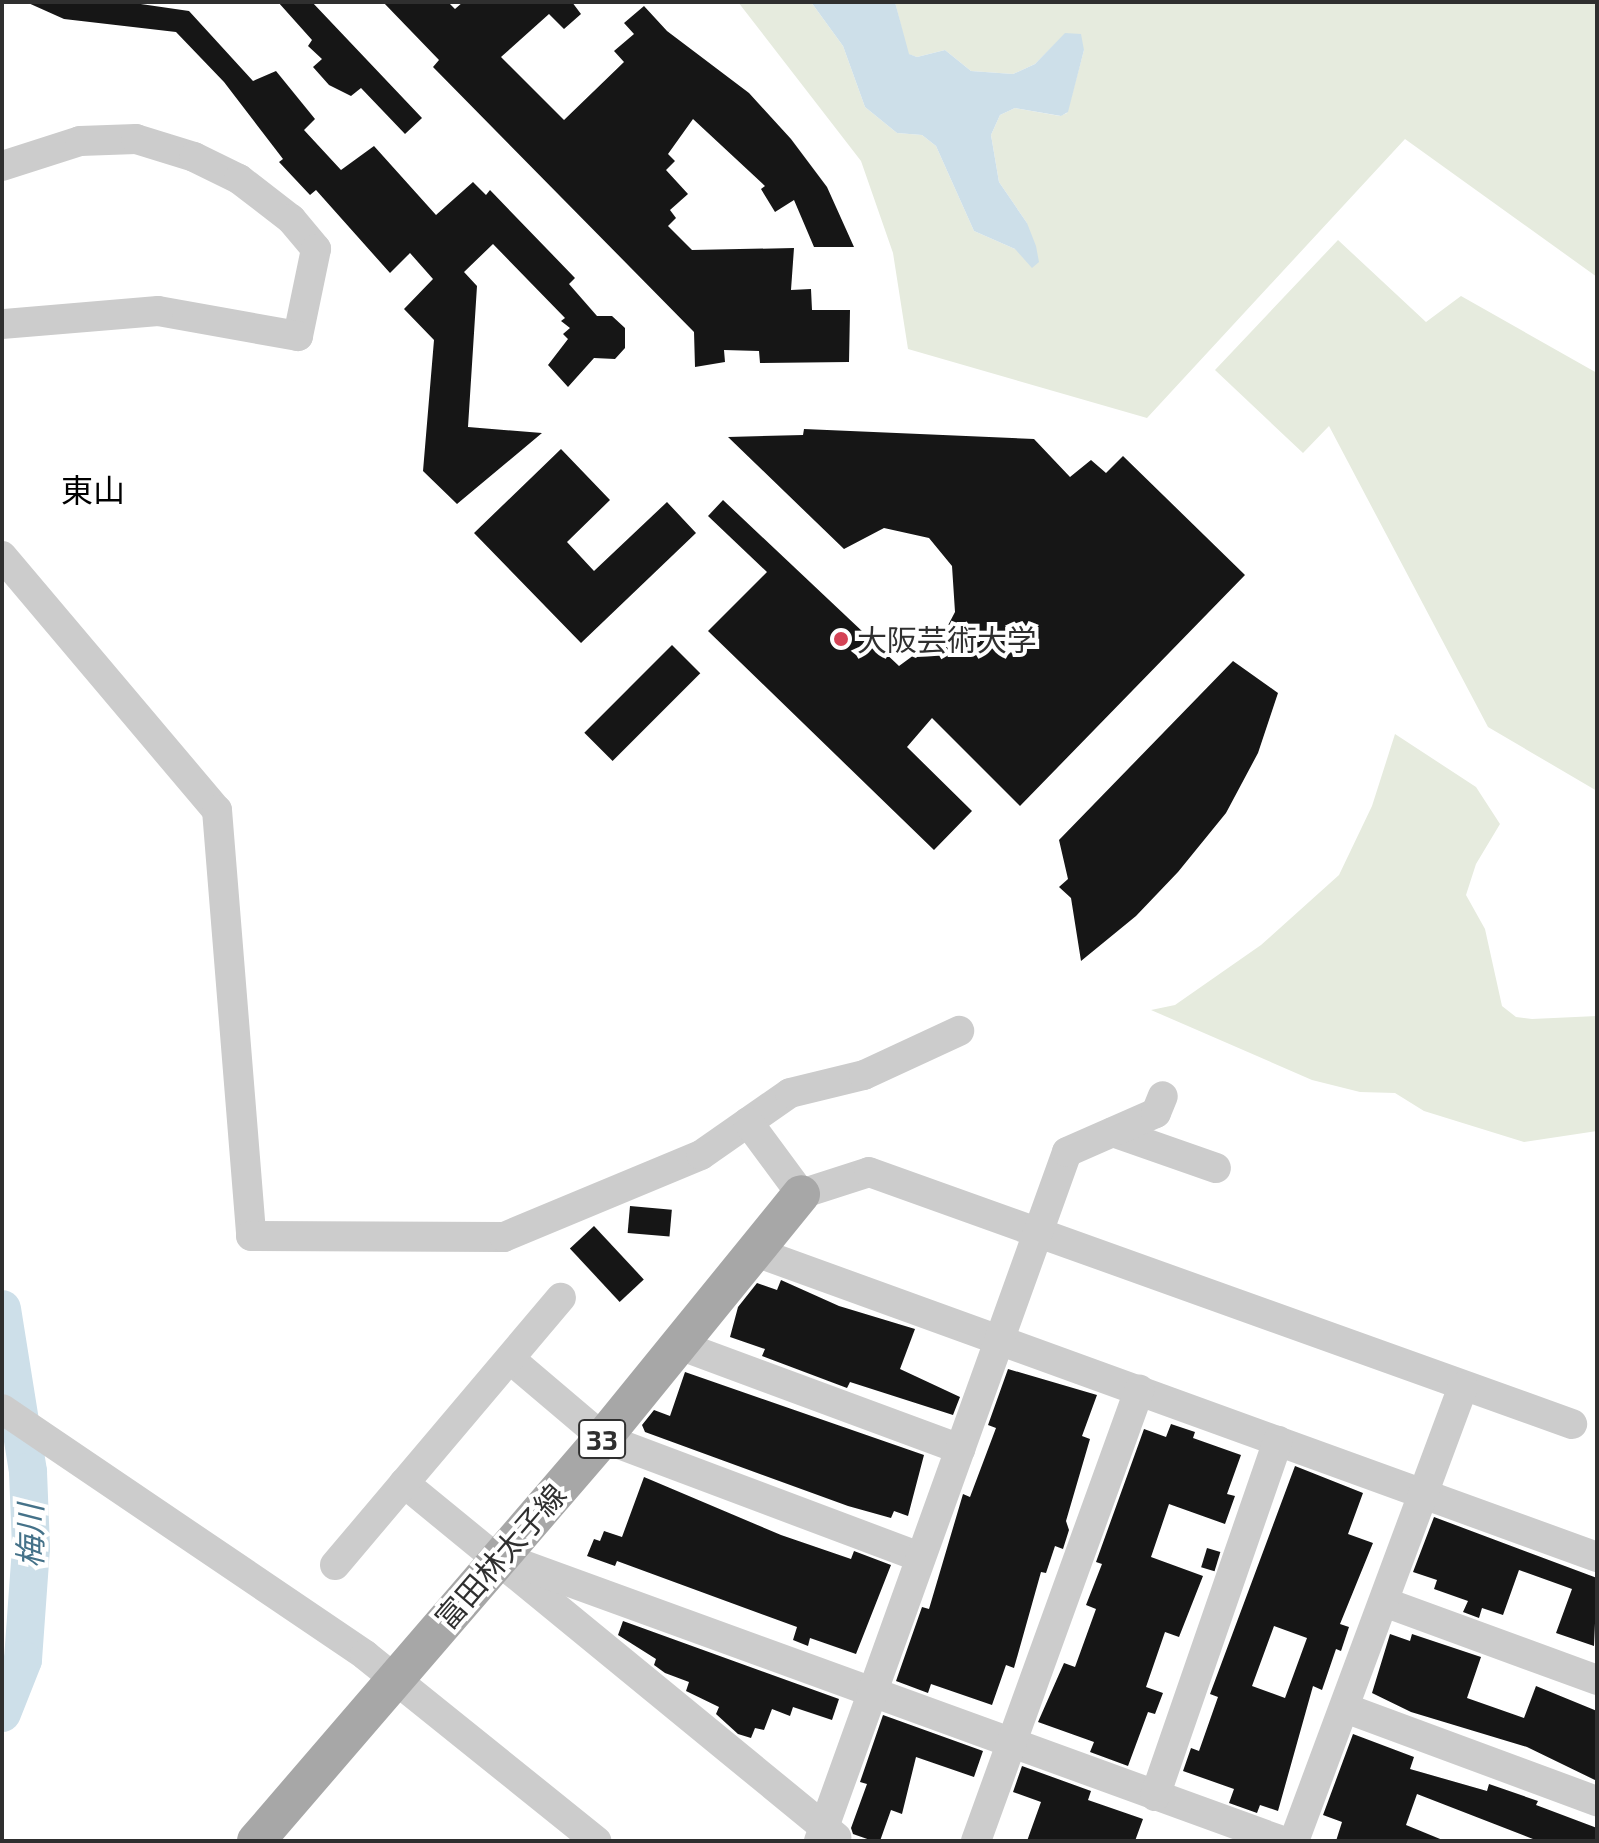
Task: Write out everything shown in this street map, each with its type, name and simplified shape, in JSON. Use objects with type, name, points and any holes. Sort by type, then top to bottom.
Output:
[{"type":"main road","name":"富田林太子線","points":[[256,1841],[393,1677],[603,1438],[801,1194]]},
{"type":"street","points":[[2,166],[80,141],[136,139],[194,157],[239,179],[291,219],[316,249],[298,336],[158,311],[2,324]]},
{"type":"street","points":[[2,556],[217,810],[251,1236],[504,1237],[701,1155],[790,1093],[864,1075],[959,1031]]},
{"type":"street","points":[[404,1483],[501,1557],[828,1836],[872,1693],[1067,1152],[1156,1113],[1163,1096]]},
{"type":"street","points":[[748,1122],[801,1194],[869,1172],[1572,1424]]},
{"type":"street","points":[[1113,1132],[1216,1168]]},
{"type":"street","points":[[756,1252],[1597,1557]]},
{"type":"street","points":[[335,1565],[561,1298]]},
{"type":"street","points":[[679,1345],[960,1449]]},
{"type":"street","points":[[510,1359],[603,1438],[920,1557]]},
{"type":"street","points":[[1294,1841],[1463,1386]]},
{"type":"street","points":[[976,1841],[1139,1390]]},
{"type":"street","points":[[2,1409],[393,1677],[596,1841]]},
{"type":"street","points":[[1155,1796],[1278,1441]]},
{"type":"street","points":[[501,1557],[1282,1841]]},
{"type":"street","points":[[1384,1602],[1597,1680]]},
{"type":"street","points":[[1345,1708],[1597,1801]]},
{"type":"shaded area","points":[[738,2],[811,2],[843,46],[865,107],[897,133],[922,135],[936,146],[974,231],[1015,249],[1027,223],[999,182],[991,135],[1000,115],[1015,108],[1060,116],[1067,113],[1084,50],[1065,34],[1035,64],[1013,74],[971,71],[945,50],[917,57],[908,54],[895,2],[1597,2],[1597,277],[1405,139],[1147,418],[908,349],[893,253],[861,161]]},
{"type":"shaded area","points":[[1338,240],[1426,322],[1461,296],[1597,373],[1597,791],[1488,727],[1329,426],[1303,453],[1215,370]]},
{"type":"shaded area","points":[[1395,734],[1476,787],[1500,824],[1476,864],[1466,895],[1485,929],[1502,1006],[1516,1017],[1532,1019],[1597,1016],[1597,1131],[1524,1142],[1424,1111],[1395,1093],[1360,1092],[1312,1080],[1151,1010],[1175,1005],[1261,945],[1339,875],[1372,806]]},
{"type":"water","points":[[811,2],[895,2],[909,54],[917,57],[945,50],[971,71],[1013,74],[1035,64],[1065,33],[1081,34],[1084,50],[1068,112],[1061,116],[1015,108],[1000,115],[991,135],[999,182],[1027,223],[1036,246],[1039,262],[1032,268],[1015,249],[974,231],[936,146],[922,135],[897,133],[865,107],[843,46]]},
{"type":"building","points":[[26,2],[127,2],[189,11],[253,81],[276,71],[315,119],[304,130],[341,170],[374,146],[436,215],[473,182],[486,195],[490,190],[575,278],[569,284],[597,316],[612,316],[625,328],[625,348],[615,359],[594,358],[568,387],[548,365],[568,339],[563,334],[570,328],[561,321],[565,318],[493,244],[464,272],[477,286],[468,427],[542,433],[457,504],[423,471],[434,340],[404,309],[433,279],[410,253],[390,273],[316,190],[310,195],[279,162],[283,159],[224,82],[176,32],[64,19]]},
{"type":"building","points":[[278,2],[312,2],[422,118],[405,134],[361,88],[351,96],[329,85],[313,67],[322,59],[308,46],[312,40]]},
{"type":"building","points":[[383,2],[448,2],[455,9],[463,2],[572,2],[581,14],[564,29],[549,14],[501,57],[564,120],[624,62],[614,51],[634,34],[624,23],[644,6],[667,31],[749,93],[791,139],[827,187],[854,247],[814,247],[794,200],[775,212],[761,189],[765,186],[693,119],[668,154],[675,161],[666,170],[688,194],[670,210],[676,218],[668,226],[692,250],[794,248],[791,290],[811,289],[812,310],[850,310],[849,362],[760,363],[759,351],[724,350],[725,362],[695,367],[694,332],[433,67],[439,60]]},
{"type":"building","points":[[804,429],[1034,439],[1070,477],[1091,460],[1106,473],[1123,456],[1245,575],[1020,806],[932,718],[907,747],[972,811],[934,850],[708,631],[767,572],[708,516],[723,500],[899,666],[944,633],[955,612],[952,566],[929,538],[884,528],[844,549],[728,437],[803,435]]},
{"type":"building","points":[[561,449],[610,500],[567,542],[594,571],[667,502],[696,533],[581,643],[474,533]]},
{"type":"building","points":[[672,645],[700,673],[613,761],[584,733]]},
{"type":"building","points":[[1233,661],[1278,693],[1258,753],[1226,813],[1178,872],[1136,916],[1081,961],[1071,898],[1059,887],[1068,879],[1059,840]]},
{"type":"building","points":[[630,1206],[672,1210],[669,1237],[628,1233]]},
{"type":"building","points":[[594,1226],[644,1279],[620,1302],[570,1249]]},
{"type":"building","points":[[781,1280],[839,1306],[915,1329],[900,1369],[960,1397],[953,1415],[850,1382],[847,1388],[762,1356],[765,1349],[730,1337],[738,1307],[757,1283],[777,1290]]},
{"type":"building","points":[[1008,1369],[1097,1395],[1082,1436],[1090,1439],[1066,1521],[1069,1530],[1063,1549],[1055,1546],[1046,1573],[1041,1572],[1014,1668],[1006,1665],[992,1705],[931,1684],[928,1693],[896,1681],[922,1607],[929,1609],[963,1494],[970,1497],[996,1428],[988,1425]]},
{"type":"building","points":[[685,1372],[924,1455],[908,1516],[894,1511],[891,1518],[848,1506],[645,1432],[642,1425],[654,1410],[670,1416]]},
{"type":"building","points":[[1171,1424],[1195,1432],[1193,1438],[1241,1455],[1227,1494],[1235,1496],[1225,1524],[1169,1504],[1151,1557],[1203,1576],[1179,1637],[1165,1632],[1146,1687],[1163,1693],[1155,1714],[1148,1712],[1128,1766],[1090,1752],[1094,1742],[1038,1722],[1064,1663],[1075,1667],[1096,1609],[1086,1605],[1102,1564],[1096,1562],[1144,1429],[1166,1437]]},
{"type":"building","points":[[1295,1466],[1363,1493],[1348,1534],[1373,1543],[1340,1624],[1349,1627],[1341,1651],[1336,1649],[1322,1690],[1313,1686],[1278,1811],[1260,1805],[1257,1813],[1229,1803],[1234,1789],[1183,1771],[1191,1748],[1199,1751],[1218,1697],[1210,1694]],"holes":[[[1274,1626],[1307,1638],[1285,1698],[1252,1686]]]},
{"type":"building","points":[[644,1477],[781,1535],[851,1559],[854,1551],[891,1565],[856,1654],[810,1638],[808,1646],[793,1640],[797,1627],[617,1561],[615,1566],[587,1556],[594,1539],[600,1541],[604,1531],[622,1537]]},
{"type":"building","points":[[1434,1517],[1597,1578],[1594,1646],[1556,1633],[1572,1589],[1519,1570],[1503,1615],[1482,1608],[1479,1618],[1463,1612],[1468,1601],[1434,1589],[1437,1580],[1413,1572]]},
{"type":"building","points":[[1207,1548],[1220,1552],[1215,1571],[1201,1567]]},
{"type":"building","points":[[623,1621],[839,1699],[832,1720],[793,1707],[790,1716],[772,1709],[764,1730],[755,1728],[751,1738],[738,1734],[716,1714],[719,1707],[686,1691],[689,1682],[665,1673],[654,1665],[656,1659],[618,1635]]},
{"type":"building","points":[[1390,1634],[1410,1641],[1412,1634],[1481,1657],[1467,1698],[1524,1718],[1536,1686],[1597,1711],[1597,1781],[1527,1747],[1411,1712],[1372,1693]]},
{"type":"building","points":[[883,1715],[983,1751],[974,1777],[916,1757],[902,1814],[891,1810],[880,1841],[873,1841],[853,1834],[851,1828],[867,1784],[860,1782]]},
{"type":"building","points":[[1353,1734],[1414,1757],[1410,1769],[1487,1791],[1489,1784],[1538,1801],[1536,1805],[1597,1828],[1597,1841],[1538,1841],[1417,1794],[1406,1825],[1445,1841],[1336,1841],[1342,1822],[1323,1815]]},
{"type":"building","points":[[1022,1766],[1091,1791],[1088,1800],[1143,1819],[1135,1841],[1027,1841],[1041,1802],[1013,1792]]},
{"type":"waterway","name":"梅川","points":[[2,1309],[28,1472],[31,1548],[23,1660],[2,1713]]},
{"type":"place","name":"大阪芸術大学","points":[[841,639]]},
{"type":"district","name":"東山","points":[[93,489]]}]
